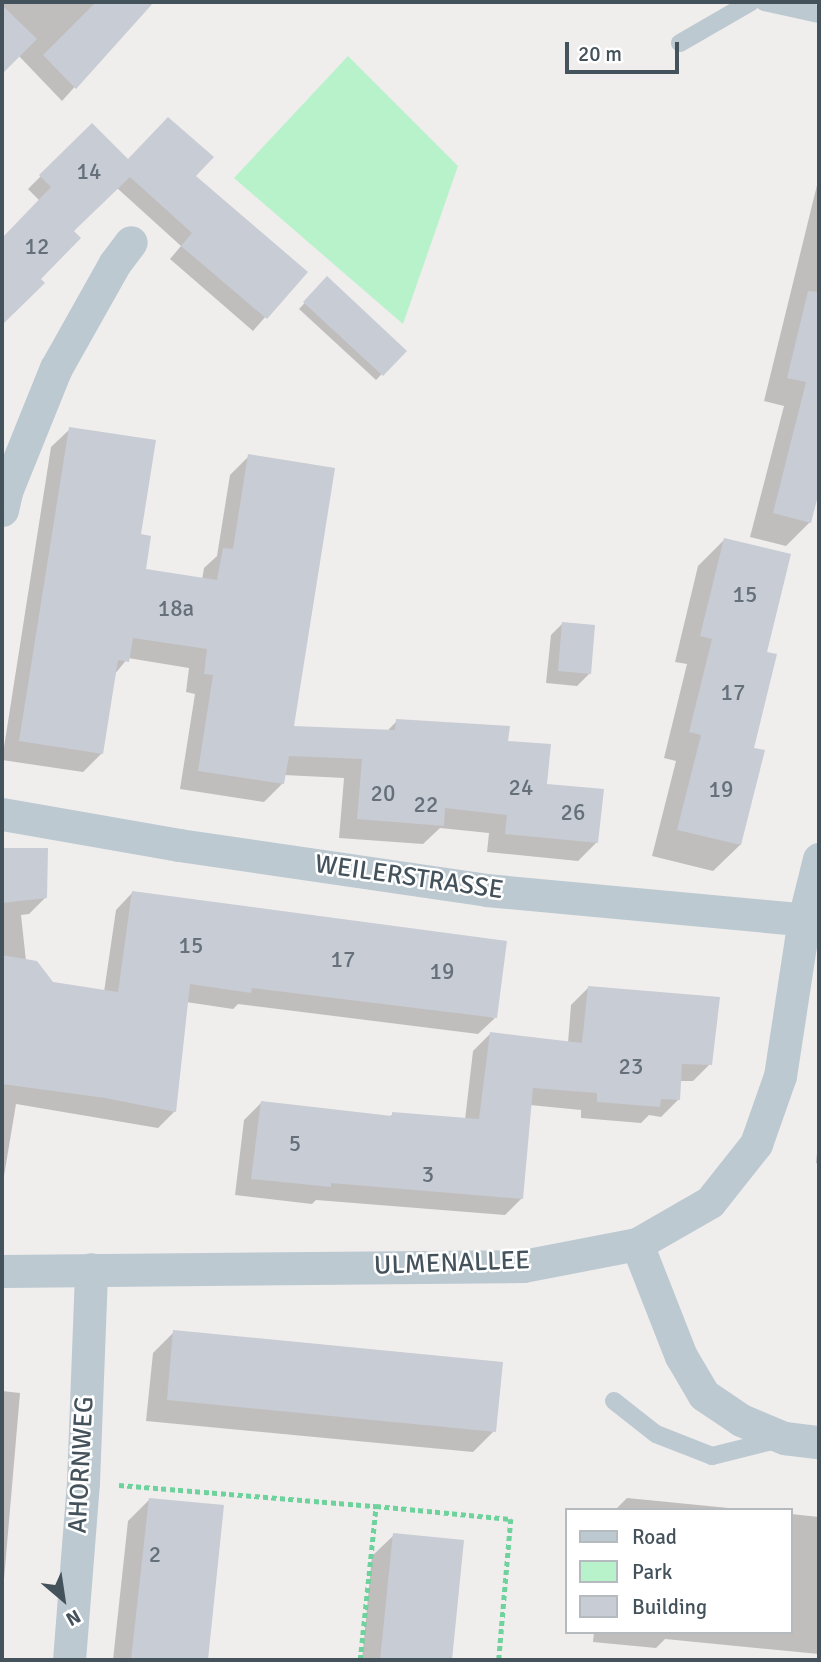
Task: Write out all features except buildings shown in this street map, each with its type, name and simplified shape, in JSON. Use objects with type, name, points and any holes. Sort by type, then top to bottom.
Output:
[{"type":"street","points":[[2,510],[7,489],[56,368],[115,263],[131,242]]},
{"type":"street","name":"WEILERSTRASSE","points":[[2,814],[178,845],[486,890],[812,920]]},
{"type":"street","name":"ULMENALLEE","points":[[2,1271],[523,1266],[637,1244],[710,1202],[756,1144],[780,1076],[812,920],[819,859]]},
{"type":"street","points":[[637,1244],[681,1356],[704,1395],[741,1420],[783,1438],[819,1442]]},
{"type":"street","name":"AHORNWEG","points":[[69,1660],[83,1482],[91,1269]]},
{"type":"lane","points":[[681,43],[751,2]]},
{"type":"lane","points":[[764,2],[819,13]]},
{"type":"lane","points":[[614,1401],[656,1434],[712,1456],[783,1438]]},
{"type":"path","points":[[83,1482],[511,1519],[499,1660]]},
{"type":"path","points":[[360,1660],[376,1506]]},
{"type":"green space","points":[[348,56],[458,166],[403,324],[234,178]]}]
